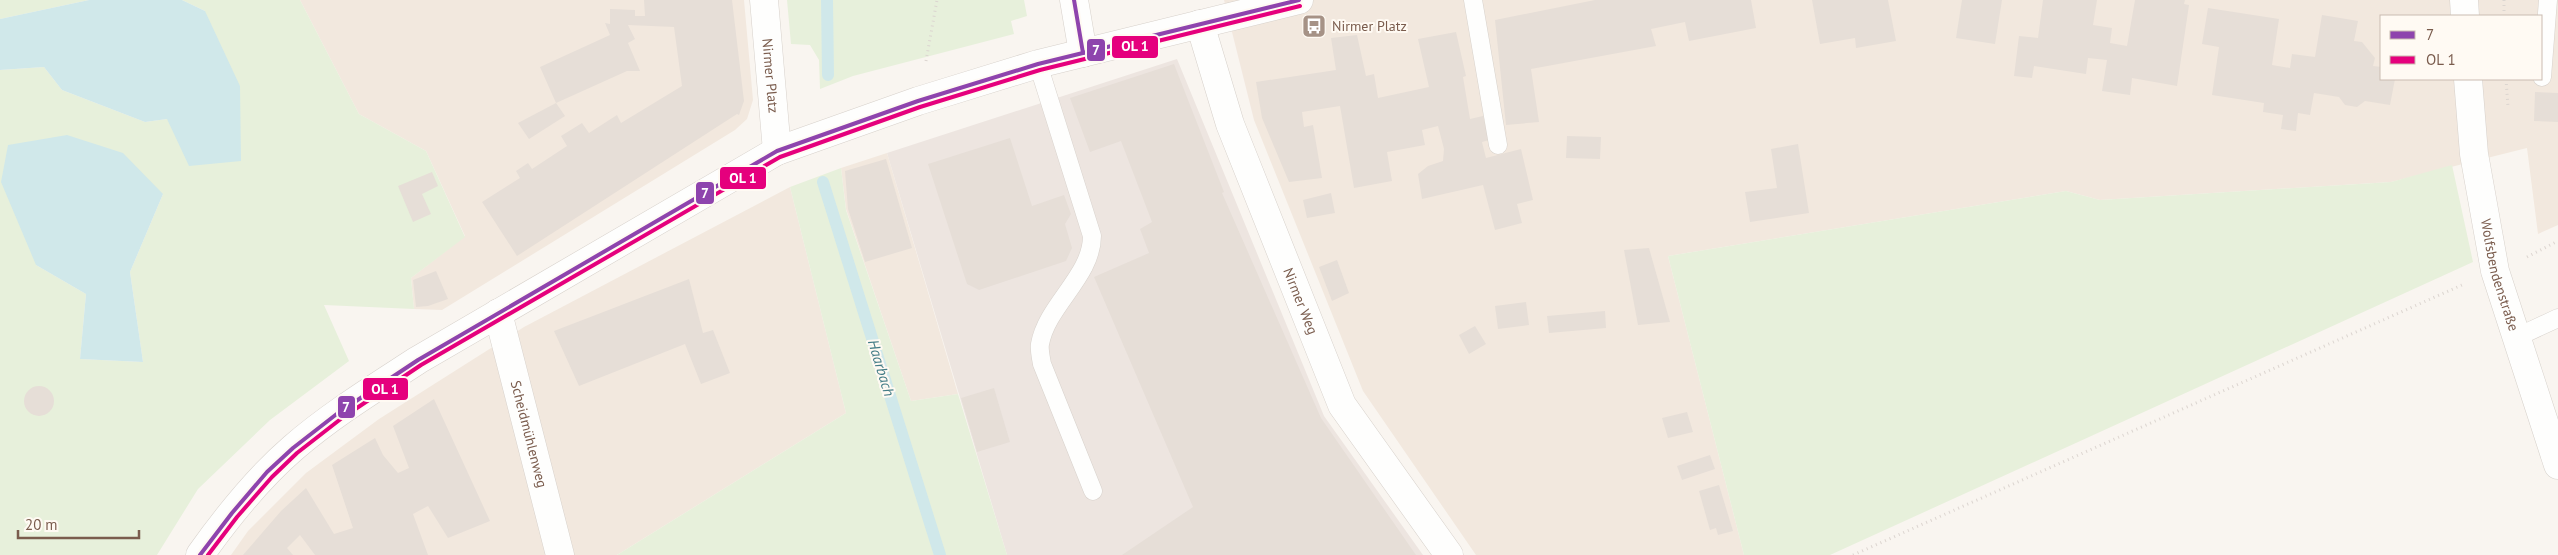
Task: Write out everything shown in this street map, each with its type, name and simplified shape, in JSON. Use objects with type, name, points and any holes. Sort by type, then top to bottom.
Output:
[{"type":"street","name":"Nirmer Platz","points":[[764,0],[777,151]]},
{"type":"street","points":[[1074,0],[1084,54]]},
{"type":"street","points":[[200,555],[227,517],[292,449],[368,392],[498,313],[777,151],[918,100],[1038,64],[1299,0]]},
{"type":"street","points":[[2464,0],[2465,15]]},
{"type":"street","name":"Nirmer Weg","points":[[1200,24],[1230,124],[1342,405],[1449,555]]},
{"type":"street","name":"Wolfsbendenstraße","points":[[2468,80],[2474,154],[2495,271],[2515,338],[2558,465]]},
{"type":"street","name":"Scheidmühlenweg","points":[[498,313],[560,555]]},
{"type":"lane","points":[[1474,0],[1498,145]]},
{"type":"lane","points":[[2543,64],[2548,0]]},
{"type":"lane","points":[[1038,64],[1088,220],[1092,242],[1087,258],[1046,329],[1040,344],[1042,364],[1093,491]]},
{"type":"lane","points":[[2515,338],[2558,318]]},
{"type":"path","points":[[918,100],[937,0]]},
{"type":"path","points":[[2504,0],[2504,15]]},
{"type":"path","points":[[1853,555],[2416,303],[2495,271],[2558,241]]},
{"type":"shaded area","points":[[300,0],[744,0],[753,100],[747,119],[735,130],[442,310],[414,309],[411,278],[465,236],[426,151],[359,114]]},
{"type":"shaded area","points":[[1224,0],[2558,0],[2558,225],[2538,234],[2527,148],[2391,182],[2100,200],[2066,191],[1668,256],[1744,555],[1476,555],[1363,391],[1254,120]]},
{"type":"shaded area","points":[[1177,59],[1324,416],[1423,555],[1007,555],[887,153]]},
{"type":"shaded area","points":[[887,153],[958,394],[911,401],[846,209],[841,168]]},
{"type":"shaded area","points":[[790,187],[846,413],[617,555],[231,555],[248,531],[306,473],[379,419],[524,327]]},
{"type":"green space","points":[[0,0],[89,0],[0,19]]},
{"type":"green space","points":[[182,0],[300,0],[359,114],[426,151],[465,237],[411,278],[414,309],[324,305],[349,361],[270,420],[198,489],[157,555],[0,555],[0,70],[44,67],[62,90],[145,122],[167,119],[205,11]],"holes":[[[163,194],[130,272],[143,362],[80,359],[86,294],[36,265]]]},
{"type":"green space","points":[[787,0],[1024,0],[1027,16],[1011,21],[1014,34],[853,76],[820,89],[819,60],[810,45],[791,44]]},
{"type":"green space","points":[[2452,165],[2473,262],[1830,555],[1744,555],[1668,256],[2066,191],[2100,200],[2391,182]]},
{"type":"green space","points":[[841,168],[846,210],[911,401],[958,394],[1007,555],[617,555],[846,413],[790,187]]},
{"type":"water","points":[[89,0],[182,0],[205,11],[240,86],[241,161],[189,166],[167,119],[145,122],[62,90],[44,67],[0,70],[0,19]]},
{"type":"water","points":[[67,135],[123,153],[163,194],[130,272],[143,362],[80,359],[86,294],[36,265],[1,182],[8,145]]},
{"type":"building","points":[[644,0],[732,0],[744,101],[739,115],[737,114],[517,256],[482,202],[520,178],[516,171],[528,163],[532,169],[567,146],[561,136],[582,123],[589,133],[617,115],[621,123],[682,86],[674,27],[628,25],[635,39],[628,43],[640,71],[627,71],[556,103],[540,67],[610,35],[605,23],[610,24],[610,9],[635,10],[635,16],[645,16]]},
{"type":"building","points":[[1595,0],[1751,0],[1756,28],[1689,41],[1685,22],[1651,29],[1656,46],[1531,69],[1539,122],[1506,125],[1495,20]]},
{"type":"building","points":[[1812,0],[1888,0],[1896,41],[1856,48],[1855,38],[1820,44]]},
{"type":"building","points":[[1962,0],[2002,0],[1995,44],[1956,38]]},
{"type":"building","points":[[2043,0],[2097,0],[2093,25],[2112,28],[2110,43],[2127,46],[2135,0],[2185,0],[2184,4],[2189,5],[2177,86],[2132,78],[2130,95],[2102,91],[2107,60],[2088,58],[2086,74],[2034,66],[2032,78],[2014,76],[2019,36],[2038,38]]},
{"type":"building","points":[[2208,8],[2279,19],[2272,65],[2290,68],[2292,54],[2315,57],[2322,15],[2358,21],[2354,41],[2362,42],[2375,58],[2373,66],[2380,67],[2380,80],[2395,80],[2390,105],[2365,101],[2357,107],[2345,105],[2339,97],[2314,93],[2310,115],[2298,113],[2296,131],[2281,129],[2283,115],[2263,112],[2264,103],[2212,95],[2219,47],[2202,44]]},
{"type":"building","points":[[1456,32],[1466,76],[1463,77],[1470,119],[1483,116],[1489,140],[1482,142],[1486,158],[1521,149],[1533,200],[1517,204],[1522,223],[1495,230],[1483,185],[1422,199],[1418,174],[1428,166],[1443,161],[1444,149],[1438,126],[1422,130],[1425,145],[1387,152],[1392,181],[1354,188],[1340,106],[1302,112],[1304,127],[1313,125],[1322,178],[1289,182],[1262,118],[1256,82],[1336,70],[1331,38],[1357,35],[1366,76],[1374,74],[1378,98],[1429,87],[1418,39]]},
{"type":"building","points":[[1174,64],[1224,192],[1222,193],[1321,418],[1416,555],[1122,555],[1193,507],[1094,277],[1149,253],[1140,229],[1152,222],[1121,141],[1090,152],[1070,98]]},
{"type":"building","points":[[2535,92],[2558,93],[2558,122],[2534,121]]},
{"type":"building","points":[[556,103],[565,116],[529,139],[518,123]]},
{"type":"building","points":[[1567,136],[1601,137],[1600,159],[1566,158]]},
{"type":"building","points":[[1010,138],[1032,206],[1064,195],[1071,214],[1065,224],[1072,248],[1066,261],[979,290],[967,284],[928,164]]},
{"type":"building","points":[[1798,144],[1809,213],[1750,222],[1745,192],[1777,188],[1771,149]]},
{"type":"building","points":[[886,159],[912,248],[865,262],[848,209],[845,171]]},
{"type":"building","points":[[432,172],[438,186],[422,194],[431,214],[413,222],[398,186]]},
{"type":"building","points":[[1331,193],[1335,213],[1307,218],[1303,200]]},
{"type":"building","points":[[1649,248],[1670,322],[1638,325],[1624,250]]},
{"type":"building","points":[[1337,260],[1349,293],[1332,301],[1319,267]]},
{"type":"building","points":[[436,271],[448,299],[428,306],[416,307],[413,280]]},
{"type":"building","points":[[689,279],[703,333],[713,330],[730,373],[701,384],[685,344],[579,386],[554,331]]},
{"type":"building","points":[[1526,302],[1529,325],[1498,329],[1495,306]]},
{"type":"building","points":[[1605,311],[1606,328],[1549,333],[1547,316]]},
{"type":"building","points":[[1475,326],[1486,344],[1469,354],[1459,335]]},
{"type":"building","points":[[39,386],[50,390],[54,401],[50,412],[39,416],[28,412],[24,401],[28,390]]},
{"type":"building","points":[[994,388],[1010,442],[977,452],[961,398]]},
{"type":"building","points":[[434,399],[490,521],[448,538],[428,506],[413,514],[428,555],[315,555],[300,535],[287,548],[293,555],[243,555],[281,511],[306,488],[334,534],[353,528],[332,465],[375,438],[383,455],[398,473],[409,468],[393,426]]},
{"type":"building","points":[[1687,412],[1693,432],[1668,438],[1662,418]]},
{"type":"building","points":[[1710,455],[1715,469],[1682,480],[1677,466]]},
{"type":"building","points":[[1719,485],[1733,531],[1718,535],[1716,528],[1710,530],[1699,491]]},
{"type":"waterway","name":"Haarbach","points":[[827,0],[828,75]]},
{"type":"waterway","name":"Haarbach","points":[[823,182],[940,555]]},
{"type":"transit line","name":"7","points":[[1074,0],[1083,53]]},
{"type":"transit line","name":"7","points":[[200,555],[267,472],[293,448],[338,413],[418,360],[777,151],[918,101],[1038,64],[1299,0]]},
{"type":"transit line","points":[[208,555],[237,517],[272,477],[297,453],[342,418],[421,365],[780,157],[920,107],[1040,70],[1300,6]]},
{"type":"place","name":"Nirmer Platz","points":[[1314,26]]}]
